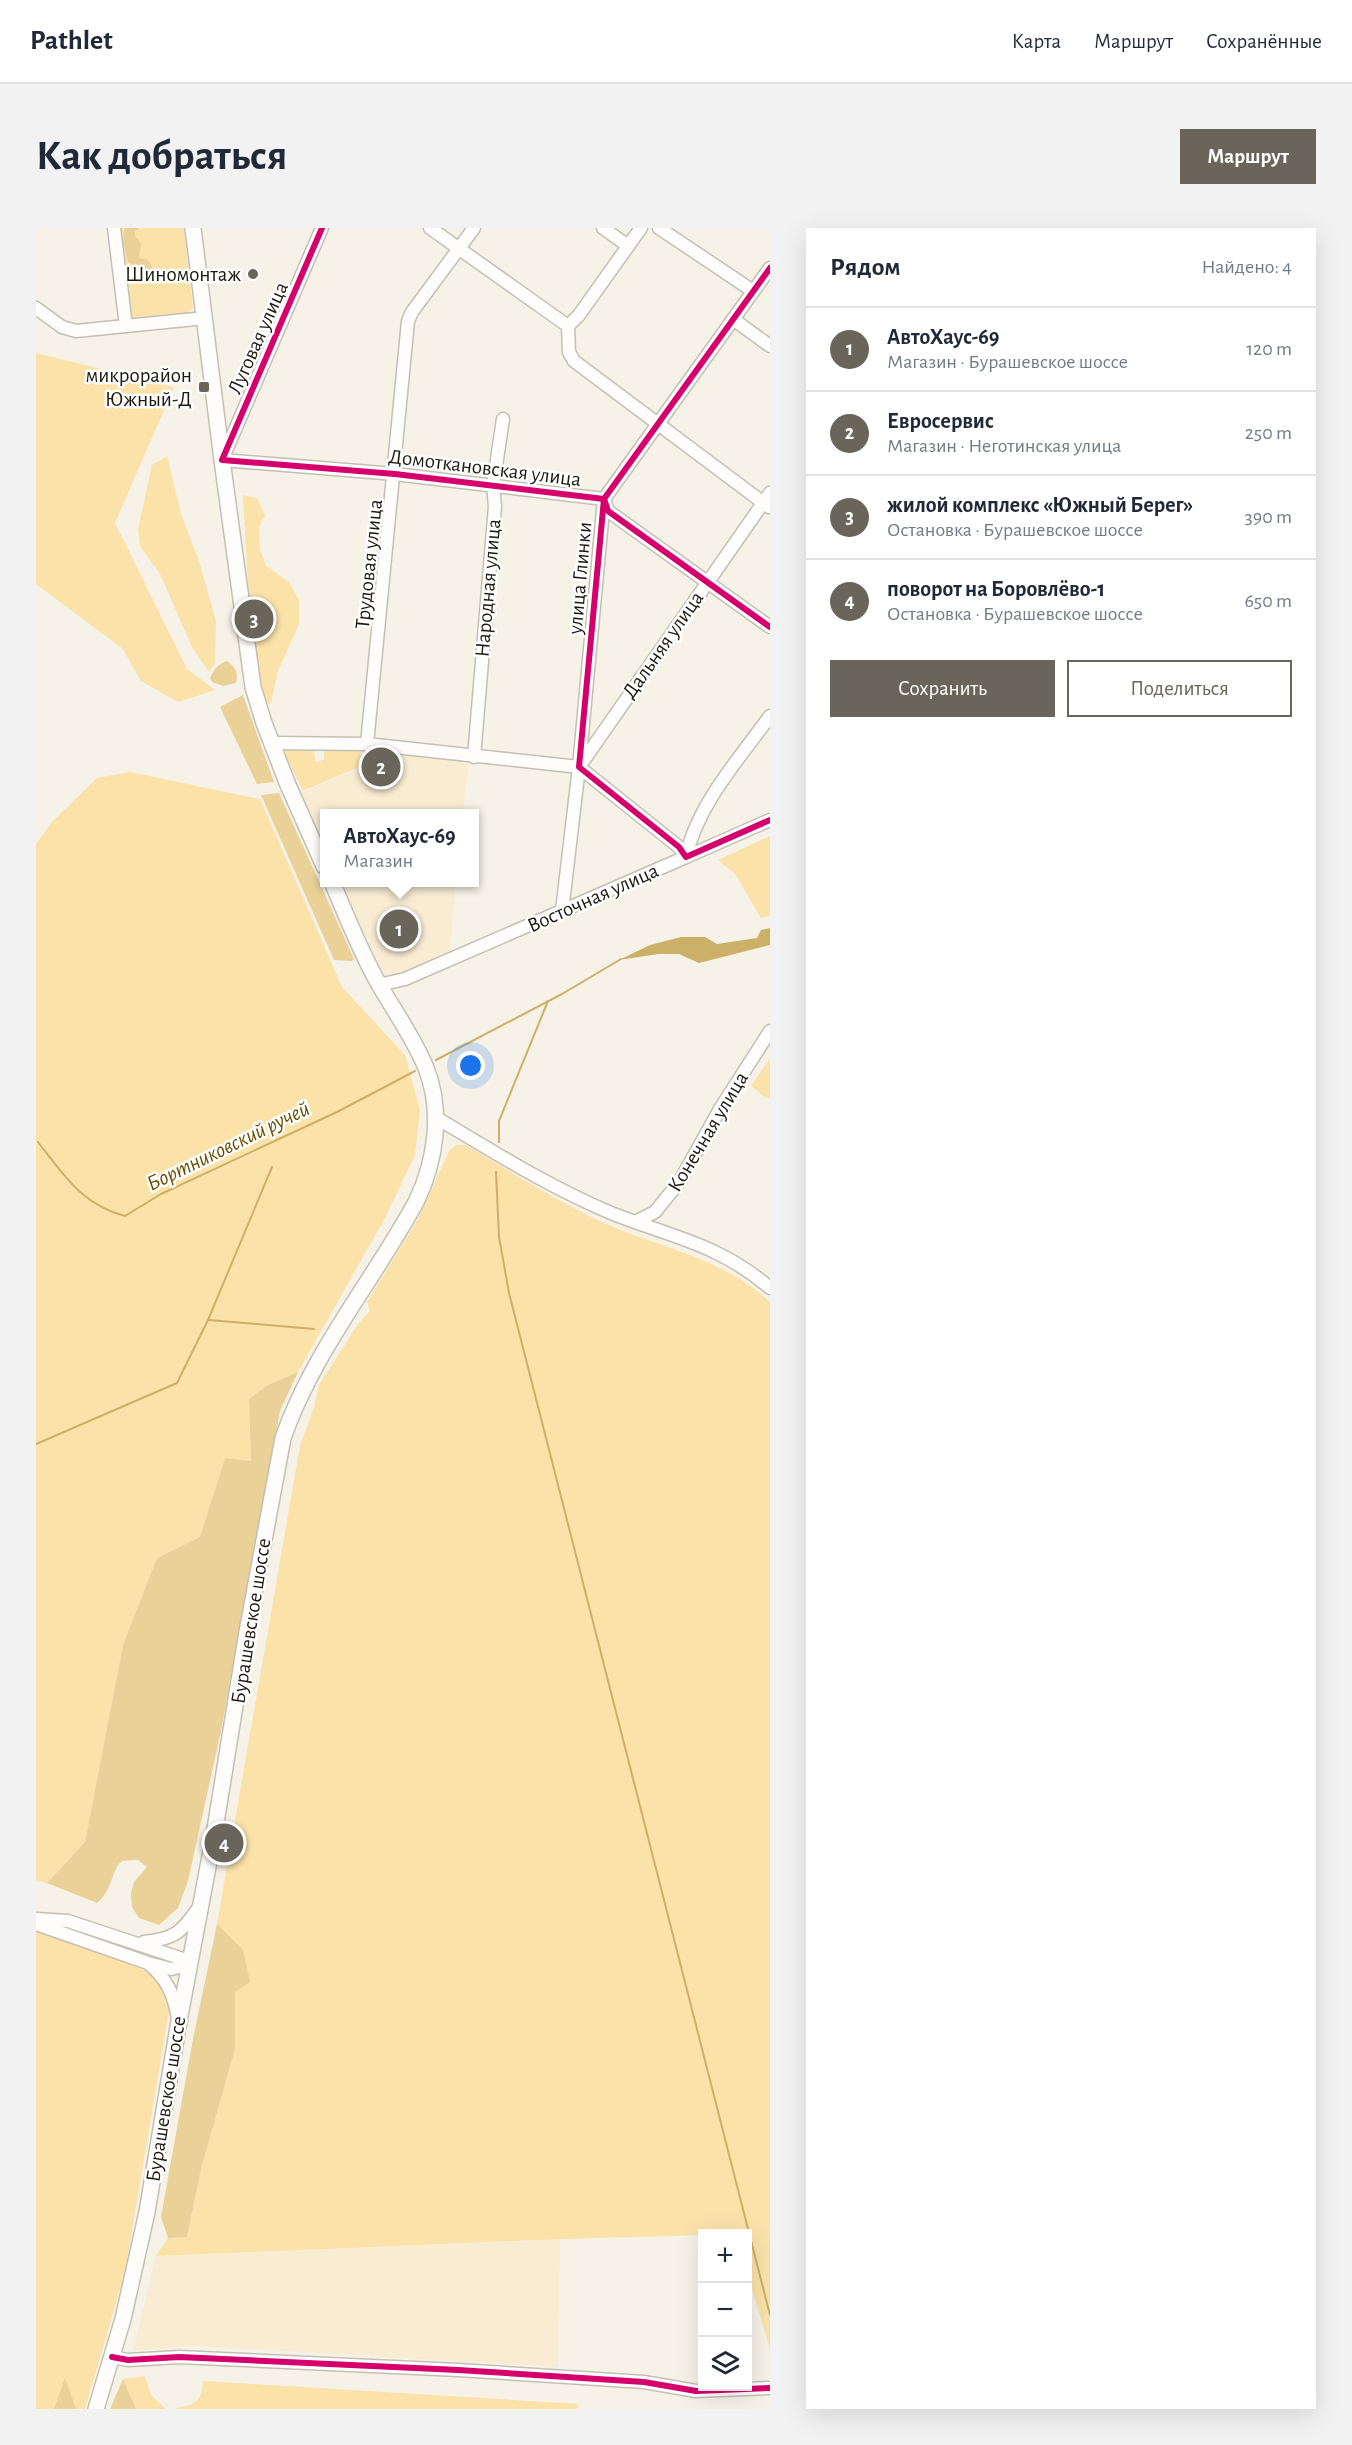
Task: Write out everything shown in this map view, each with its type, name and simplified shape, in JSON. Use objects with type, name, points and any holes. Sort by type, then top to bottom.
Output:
[{"type":"main road","points":[[193,228],[252,680],[272,744],[320,857]]},
{"type":"main road","name":"Бурашевское шоссе","points":[[96,2409],[112,2357],[147,2212],[189,1961],[230,1749],[247,1632],[283,1438],[314,1367],[419,1196],[432,1158],[435,1117],[432,1089],[426,1069],[379,985],[334,887]]},
{"type":"street","points":[[114,228],[126,326]]},
{"type":"street","name":"Луговая улица","points":[[222,460],[322,228]]},
{"type":"street","points":[[430,228],[568,326]]},
{"type":"street","name":"Трудовая улица","points":[[367,744],[395,474],[408,321],[474,228]]},
{"type":"street","points":[[603,228],[628,246]]},
{"type":"street","points":[[641,228],[579,315],[568,326],[569,351],[574,361],[658,424],[768,501]]},
{"type":"street","points":[[659,228],[753,291]]},
{"type":"street","name":"улица Глинки","points":[[562,911],[579,767],[604,499],[770,268]]},
{"type":"street","points":[[36,308],[62,327],[71,330],[205,318]]},
{"type":"street","points":[[734,319],[770,346]]},
{"type":"street","name":"Народная улица","points":[[474,757],[495,506],[493,486],[503,419]]},
{"type":"street","name":"Домоткановская улица","points":[[222,460],[395,474],[604,499],[608,511],[770,627]]},
{"type":"street","name":"Дальняя улица","points":[[579,767],[707,582],[768,501]]},
{"type":"street","name":"Восточная улица","points":[[379,985],[405,979],[686,857],[689,843],[702,814],[770,716]]},
{"type":"street","points":[[272,744],[367,744],[579,767],[679,847],[686,857],[770,820]]},
{"type":"street","name":"Конечная улица","points":[[635,1222],[655,1212],[680,1181],[720,1109],[770,1031]]},
{"type":"street","points":[[435,1117],[530,1172],[595,1206],[714,1250],[738,1263],[770,1288]]},
{"type":"street","points":[[137,1943],[162,1941],[175,1935],[200,1905]]},
{"type":"street","points":[[68,1921],[189,1961],[184,1966],[171,1969],[148,1963],[36,1922],[68,1921]]},
{"type":"street","points":[[148,1963],[163,1977],[171,1990],[179,2021]]},
{"type":"street","points":[[112,2357],[128,2360],[179,2357],[458,2370],[644,2382],[696,2391],[770,2388]]},
{"type":"shaded area","points":[[119,228],[184,228],[193,308],[184,315],[168,314],[131,318]]},
{"type":"shaded area","points":[[125,228],[139,228],[135,231],[135,236],[141,244],[139,258],[148,260],[153,269],[143,278],[131,269],[132,264],[128,262],[123,242]]},
{"type":"shaded area","points":[[36,353],[174,387],[115,523],[187,669],[215,690],[178,702],[141,681],[123,649],[36,584]]},
{"type":"shaded area","points":[[167,456],[181,514],[199,561],[216,621],[215,663],[209,672],[192,647],[160,574],[140,546],[138,529],[152,465]]},
{"type":"shaded area","points":[[243,495],[257,498],[265,515],[259,528],[260,550],[266,566],[289,582],[299,600],[299,624],[278,671],[271,703],[265,704],[249,606]]},
{"type":"shaded area","points":[[227,661],[236,671],[236,683],[223,686],[212,682],[210,678],[215,669]]},
{"type":"shaded area","points":[[243,695],[274,782],[257,784],[220,707]]},
{"type":"shaded area","points":[[287,747],[313,747],[316,762],[324,760],[324,752],[335,747],[361,749],[359,767],[303,791],[285,754]]},
{"type":"shaded area","points":[[363,748],[469,761],[463,809],[320,809],[320,836],[301,793],[360,768]]},
{"type":"shaded area","points":[[130,772],[260,799],[342,987],[405,1055],[420,1110],[415,1155],[385,1218],[298,1372],[268,1385],[249,1399],[251,1461],[225,1458],[200,1537],[157,1558],[123,1645],[85,1842],[47,1883],[36,1880],[36,844],[52,822],[97,778]]},
{"type":"shaded area","points":[[279,793],[354,959],[352,961],[334,960],[261,795]]},
{"type":"shaded area","points":[[770,836],[770,916],[761,918],[735,874],[718,860]]},
{"type":"shaded area","points":[[342,887],[456,887],[449,955],[404,975],[386,979]]},
{"type":"shaded area","points":[[770,928],[770,945],[699,963],[679,954],[658,954],[619,960],[650,945],[681,937],[705,937],[717,944],[757,938],[761,930]]},
{"type":"shaded area","points":[[770,1058],[770,1098],[766,1098],[751,1086]]},
{"type":"shaded area","points":[[456,1145],[466,1145],[582,1212],[623,1231],[718,1267],[753,1288],[770,1302],[770,2349],[752,2289],[752,2229],[698,2229],[698,2235],[156,2256],[168,2238],[187,2237],[201,2169],[235,2049],[235,1991],[229,1937],[217,1924],[300,1446],[319,1385],[358,1324],[370,1311],[367,1302],[418,1219],[449,1151]]},
{"type":"shaded area","points":[[298,1372],[280,1411],[221,1731],[188,1881],[178,1908],[159,1925],[139,1918],[132,1907],[131,1893],[134,1882],[147,1867],[138,1860],[119,1863],[106,1892],[97,1903],[47,1883],[85,1842],[123,1645],[157,1558],[200,1537],[225,1458],[251,1461],[249,1399],[268,1385]]},
{"type":"shaded area","points":[[217,1924],[243,1950],[250,1982],[235,1992],[235,2049],[201,2169],[187,2237],[168,2238],[161,2217],[193,2039]]},
{"type":"shaded area","points":[[36,1931],[136,1966],[158,1981],[170,2006],[125,2272],[85,2409],[36,2409]]},
{"type":"shaded area","points":[[560,2239],[558,2367],[199,2346],[133,2351],[156,2256]]},
{"type":"shaded area","points":[[145,2376],[151,2395],[166,2409],[136,2409],[123,2379]]},
{"type":"shaded area","points":[[65,2378],[76,2409],[54,2409]]},
{"type":"shaded area","points":[[123,2379],[136,2409],[110,2409]]},
{"type":"shaded area","points":[[203,2381],[579,2404],[576,2409],[173,2409],[195,2402],[201,2395]]},
{"type":"waterway","name":"Бортниковский ручей","points":[[436,1060],[562,994],[621,959]]},
{"type":"waterway","points":[[499,1142],[499,1121],[548,1001]]},
{"type":"waterway","name":"Бортниковский ручей","points":[[38,1142],[66,1177],[85,1196],[110,1211],[125,1216],[161,1194],[337,1112],[415,1071]]},
{"type":"waterway","points":[[36,1444],[177,1383],[208,1320],[272,1167]]},
{"type":"waterway","points":[[496,1172],[499,1237],[509,1293],[770,2315]]},
{"type":"waterway","points":[[209,1320],[314,1329]]},
{"type":"cycle path","points":[[322,228],[222,460],[395,474],[604,499],[608,511],[770,627]]},
{"type":"cycle path","points":[[770,268],[604,499],[579,767],[679,847],[686,857],[770,820]]},
{"type":"cycle path","points":[[112,2357],[128,2360],[179,2357],[458,2370],[644,2382],[696,2391],[770,2388]]},
{"type":"place","name":"Шиномонтаж","points":[[253,274]]},
{"type":"place","name":"микрорайон Южный-Д","points":[[204,387]]},
{"type":"place","name":"жилой комплекс «Южный Берег»","points":[[254,619]]},
{"type":"place","name":"Евросервис","points":[[381,767]]},
{"type":"place","name":"АвтоХаус-69","points":[[399,929]]},
{"type":"place","name":"поворот на Боровлёво-1","points":[[224,1843]]}]
